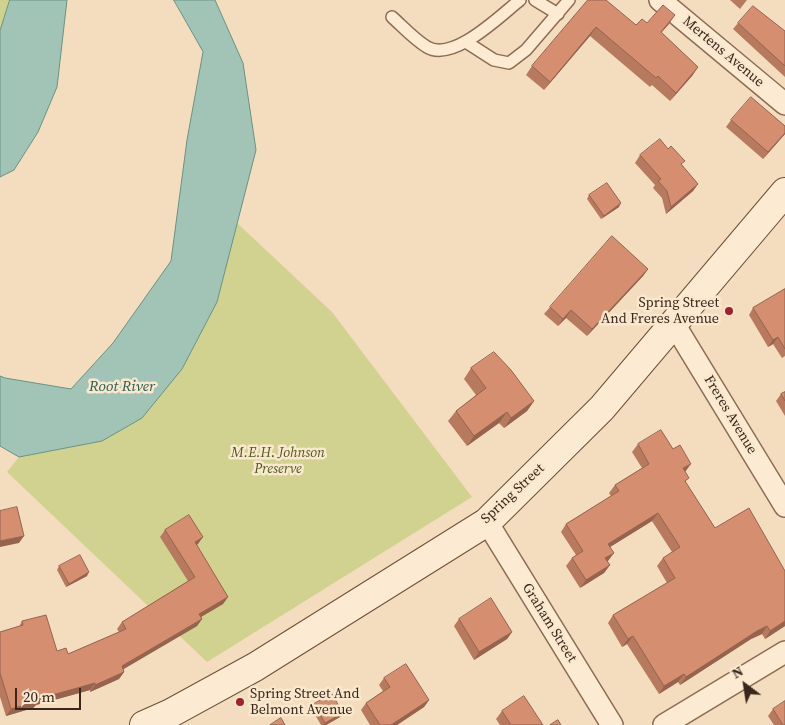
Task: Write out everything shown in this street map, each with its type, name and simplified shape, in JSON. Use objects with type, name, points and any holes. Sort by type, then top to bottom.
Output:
[{"type":"main road","name":"Spring Street","points":[[144,725],[174,719],[487,522],[602,408],[785,192]]},
{"type":"street","name":"Mertens Avenue","points":[[660,0],[785,104]]},
{"type":"street","name":"Freres Avenue","points":[[674,324],[785,506]]},
{"type":"street","name":"Graham Street","points":[[487,522],[612,725]]},
{"type":"street","points":[[664,725],[785,652]]},
{"type":"lane","points":[[392,17],[429,49],[448,50],[466,42],[520,0]]},
{"type":"lane","points":[[535,0],[558,14]]},
{"type":"lane","points":[[466,42],[494,60],[509,63],[526,50],[569,0]]},
{"type":"green space","points":[[0,0],[10,0],[0,31]]},
{"type":"green space","name":"M.E.H. Johnson Preserve","points":[[237,223],[332,312],[472,497],[207,662],[7,472],[19,457],[102,441],[182,369],[217,302]]},
{"type":"water","points":[[10,0],[67,0],[57,87],[38,132],[14,170],[0,177],[0,31]]},
{"type":"water","name":"Root River","points":[[174,0],[215,0],[243,63],[256,150],[217,302],[182,369],[142,418],[102,441],[19,457],[0,446],[0,376],[71,389],[113,343],[171,261],[187,140],[203,52]]},
{"type":"building","points":[[588,0],[606,0],[636,25],[642,19],[647,23],[663,5],[675,15],[661,32],[698,67],[676,93],[658,76],[656,78],[596,27],[550,82],[532,66]]},
{"type":"building","points":[[753,6],[785,31],[785,66],[738,23]]},
{"type":"building","points":[[751,97],[785,126],[785,133],[768,152],[731,120]]},
{"type":"building","points":[[660,139],[668,149],[671,146],[685,161],[681,164],[698,184],[671,207],[667,191],[658,181],[661,179],[640,155]]},
{"type":"building","points":[[607,183],[621,203],[604,216],[589,195]]},
{"type":"building","points":[[612,236],[648,269],[592,329],[571,310],[563,319],[550,307]]},
{"type":"building","points":[[785,289],[785,349],[778,337],[773,340],[753,308]]},
{"type":"building","points":[[494,352],[511,370],[534,401],[511,418],[507,412],[474,436],[456,411],[486,388],[471,368]]},
{"type":"building","points":[[785,392],[785,401],[781,394]]},
{"type":"building","points":[[661,430],[673,449],[680,445],[691,464],[683,468],[689,478],[685,481],[715,528],[749,508],[785,571],[785,621],[770,631],[767,626],[757,631],[686,677],[684,674],[664,686],[633,636],[628,639],[613,615],[675,578],[663,558],[680,547],[658,513],[608,544],[614,553],[605,558],[610,565],[586,580],[572,558],[583,551],[566,524],[619,491],[615,485],[649,464],[638,444]]},
{"type":"building","points":[[17,507],[24,536],[0,541],[0,511]]},
{"type":"building","points":[[189,515],[203,537],[195,542],[228,597],[199,614],[202,619],[122,666],[124,672],[95,685],[95,683],[38,699],[38,701],[11,709],[0,673],[0,632],[23,625],[22,621],[46,615],[57,651],[66,648],[68,654],[126,629],[122,622],[195,577],[165,530]]},
{"type":"building","points":[[80,555],[89,572],[69,584],[59,566]]},
{"type":"building","points":[[491,598],[512,632],[479,652],[459,619]]},
{"type":"building","points":[[406,664],[429,700],[391,725],[380,725],[366,703],[390,687],[384,678]]},
{"type":"building","points":[[332,694],[343,713],[325,723],[314,704]]},
{"type":"building","points":[[524,696],[543,725],[511,725],[502,711]]},
{"type":"building","points":[[785,701],[785,725],[783,725],[773,709]]},
{"type":"building","points":[[281,718],[285,725],[270,725]]},
{"type":"building","points":[[558,720],[561,725],[550,725]]},
{"type":"place","name":"Spring Street And Freres Avenue","points":[[729,311]]},
{"type":"place","name":"Spring Street And Belmont Avenue","points":[[240,702]]}]
